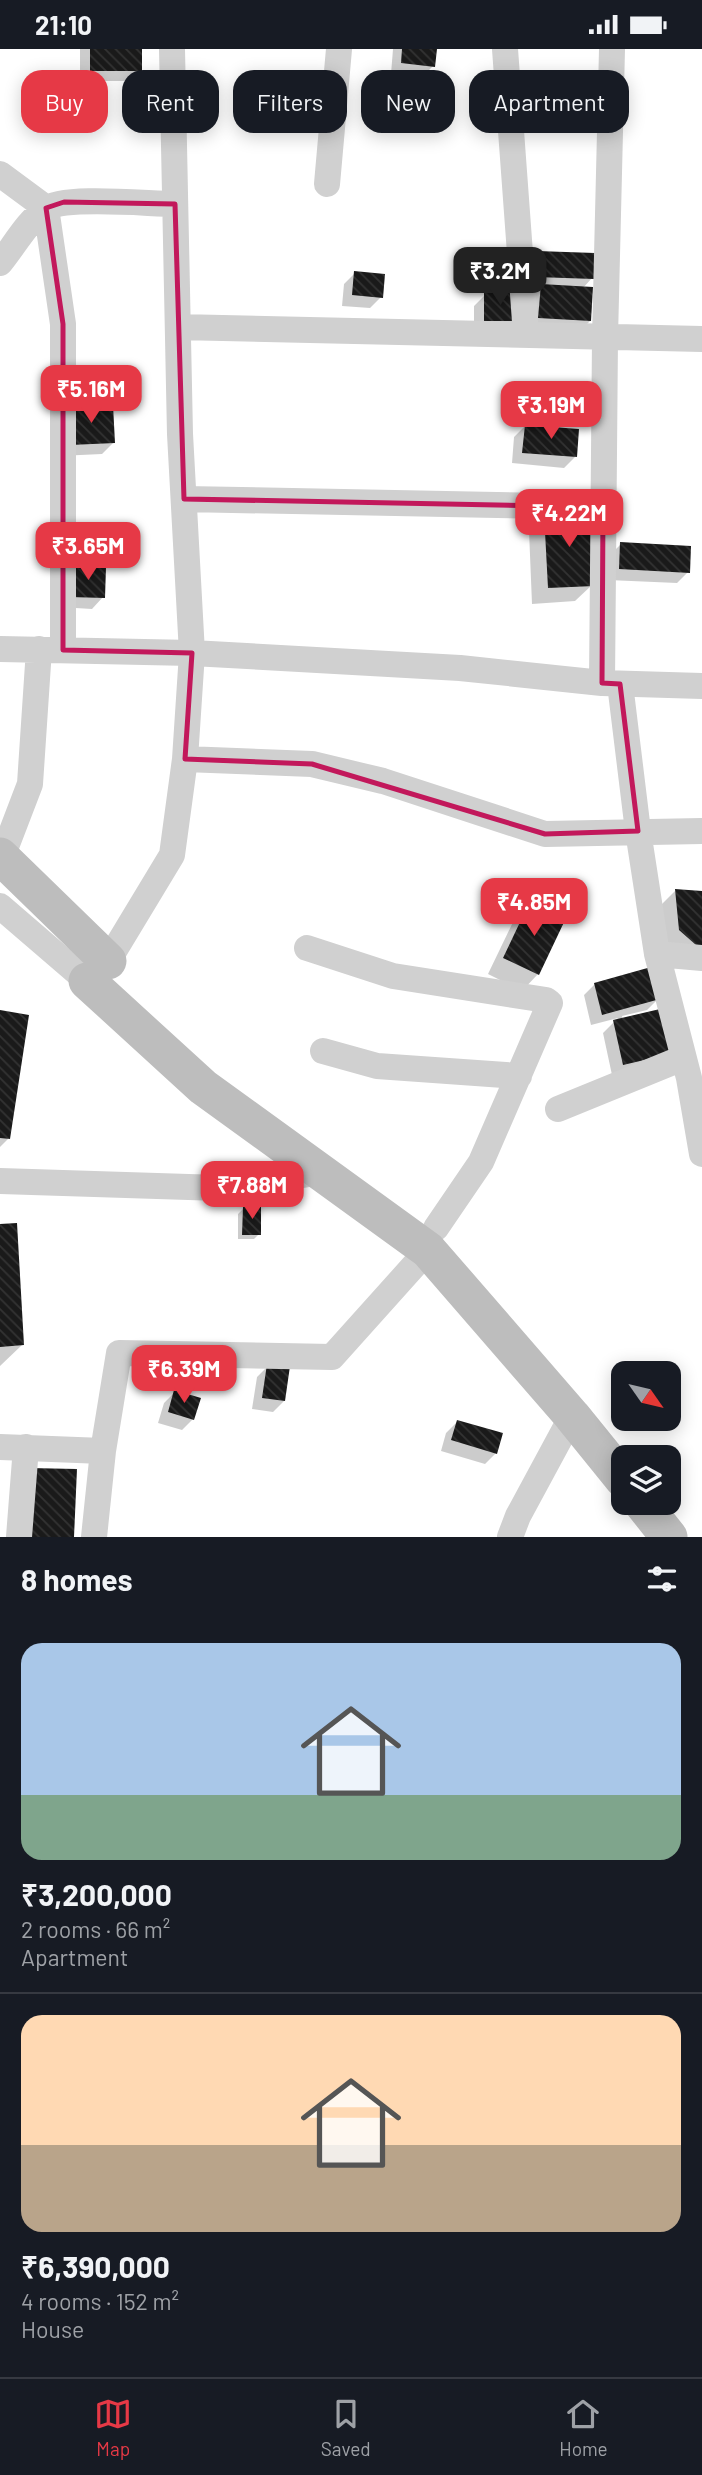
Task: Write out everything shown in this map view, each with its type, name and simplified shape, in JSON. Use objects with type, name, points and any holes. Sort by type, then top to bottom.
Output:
[{"type":"street","points":[[98,971],[172,855],[185,759],[191,653],[180,434],[172,49]]},
{"type":"street","points":[[327,184],[339,49]]},
{"type":"street","points":[[505,49],[526,335]]},
{"type":"street","points":[[612,49],[603,507],[611,684],[657,954],[691,1072],[702,1154]]},
{"type":"street","points":[[0,174],[46,208],[63,324],[51,650],[30,784],[1,857],[98,971],[203,1087],[322,1172],[432,1239],[611,1464]]},
{"type":"street","points":[[0,263],[46,208],[64,202],[175,204]]},
{"type":"street","points":[[178,327],[702,339]]},
{"type":"street","points":[[184,499],[603,507]]},
{"type":"street","points":[[0,649],[191,653],[460,668],[611,684],[702,686]]},
{"type":"street","points":[[185,759],[312,764],[383,781],[545,834],[702,831]]},
{"type":"street","points":[[0,907],[98,971]]},
{"type":"street","points":[[94,1537],[103,1451],[119,1353],[332,1357],[432,1239],[481,1162],[549,1007],[548,1001],[393,976],[307,948]]},
{"type":"street","points":[[657,954],[702,958]]},
{"type":"street","points":[[323,1051],[377,1066],[519,1076]]},
{"type":"street","points":[[558,1109],[691,1072]]},
{"type":"street","points":[[0,1181],[220,1188],[322,1172]]},
{"type":"street","points":[[510,1537],[572,1416]]},
{"type":"street","points":[[0,1447],[103,1451]]},
{"type":"street","points":[[19,1537],[26,1447]]},
{"type":"street","points":[[652,1515],[669,1537]]},
{"type":"highlighted area","points":[[64,202],[175,204],[184,499],[603,507],[602,683],[620,684],[638,831],[545,834],[312,764],[185,759],[192,653],[63,650],[63,324],[46,208]]},
{"type":"building","points":[[90,49],[142,49],[142,70],[90,70]]},
{"type":"building","points":[[402,49],[437,49],[435,67],[401,63]]},
{"type":"building","points":[[537,251],[595,253],[594,279],[536,277]]},
{"type":"building","points":[[354,271],[385,274],[383,298],[352,295]]},
{"type":"building","points":[[541,284],[593,287],[591,321],[538,318]]},
{"type":"building","points":[[484,293],[516,293],[516,321],[484,321]]},
{"type":"building","points":[[113,405],[115,443],[70,445],[68,407]]},
{"type":"building","points":[[525,425],[579,429],[577,457],[522,453]]},
{"type":"building","points":[[590,511],[594,586],[548,588],[544,513]]},
{"type":"building","points":[[620,542],[691,546],[690,573],[619,569]]},
{"type":"building","points":[[71,566],[106,567],[105,598],[69,597]]},
{"type":"building","points":[[675,889],[702,891],[702,945],[696,945],[679,930]]},
{"type":"building","points":[[530,901],[566,918],[539,975],[503,958]]},
{"type":"building","points":[[651,967],[660,999],[602,1015],[594,983]]},
{"type":"building","points":[[660,1009],[670,1054],[623,1065],[613,1020]]},
{"type":"building","points":[[0,1010],[29,1015],[10,1139],[0,1138]]},
{"type":"building","points":[[243,1207],[261,1207],[261,1235],[242,1235]]},
{"type":"building","points":[[17,1223],[24,1345],[0,1347],[0,1224]]},
{"type":"building","points":[[267,1364],[290,1366],[285,1401],[262,1398]]},
{"type":"building","points":[[174,1390],[201,1398],[194,1420],[168,1412]]},
{"type":"building","points":[[457,1420],[503,1433],[497,1454],[451,1440]]},
{"type":"building","points":[[29,1468],[77,1469],[74,1537],[26,1537]]}]
